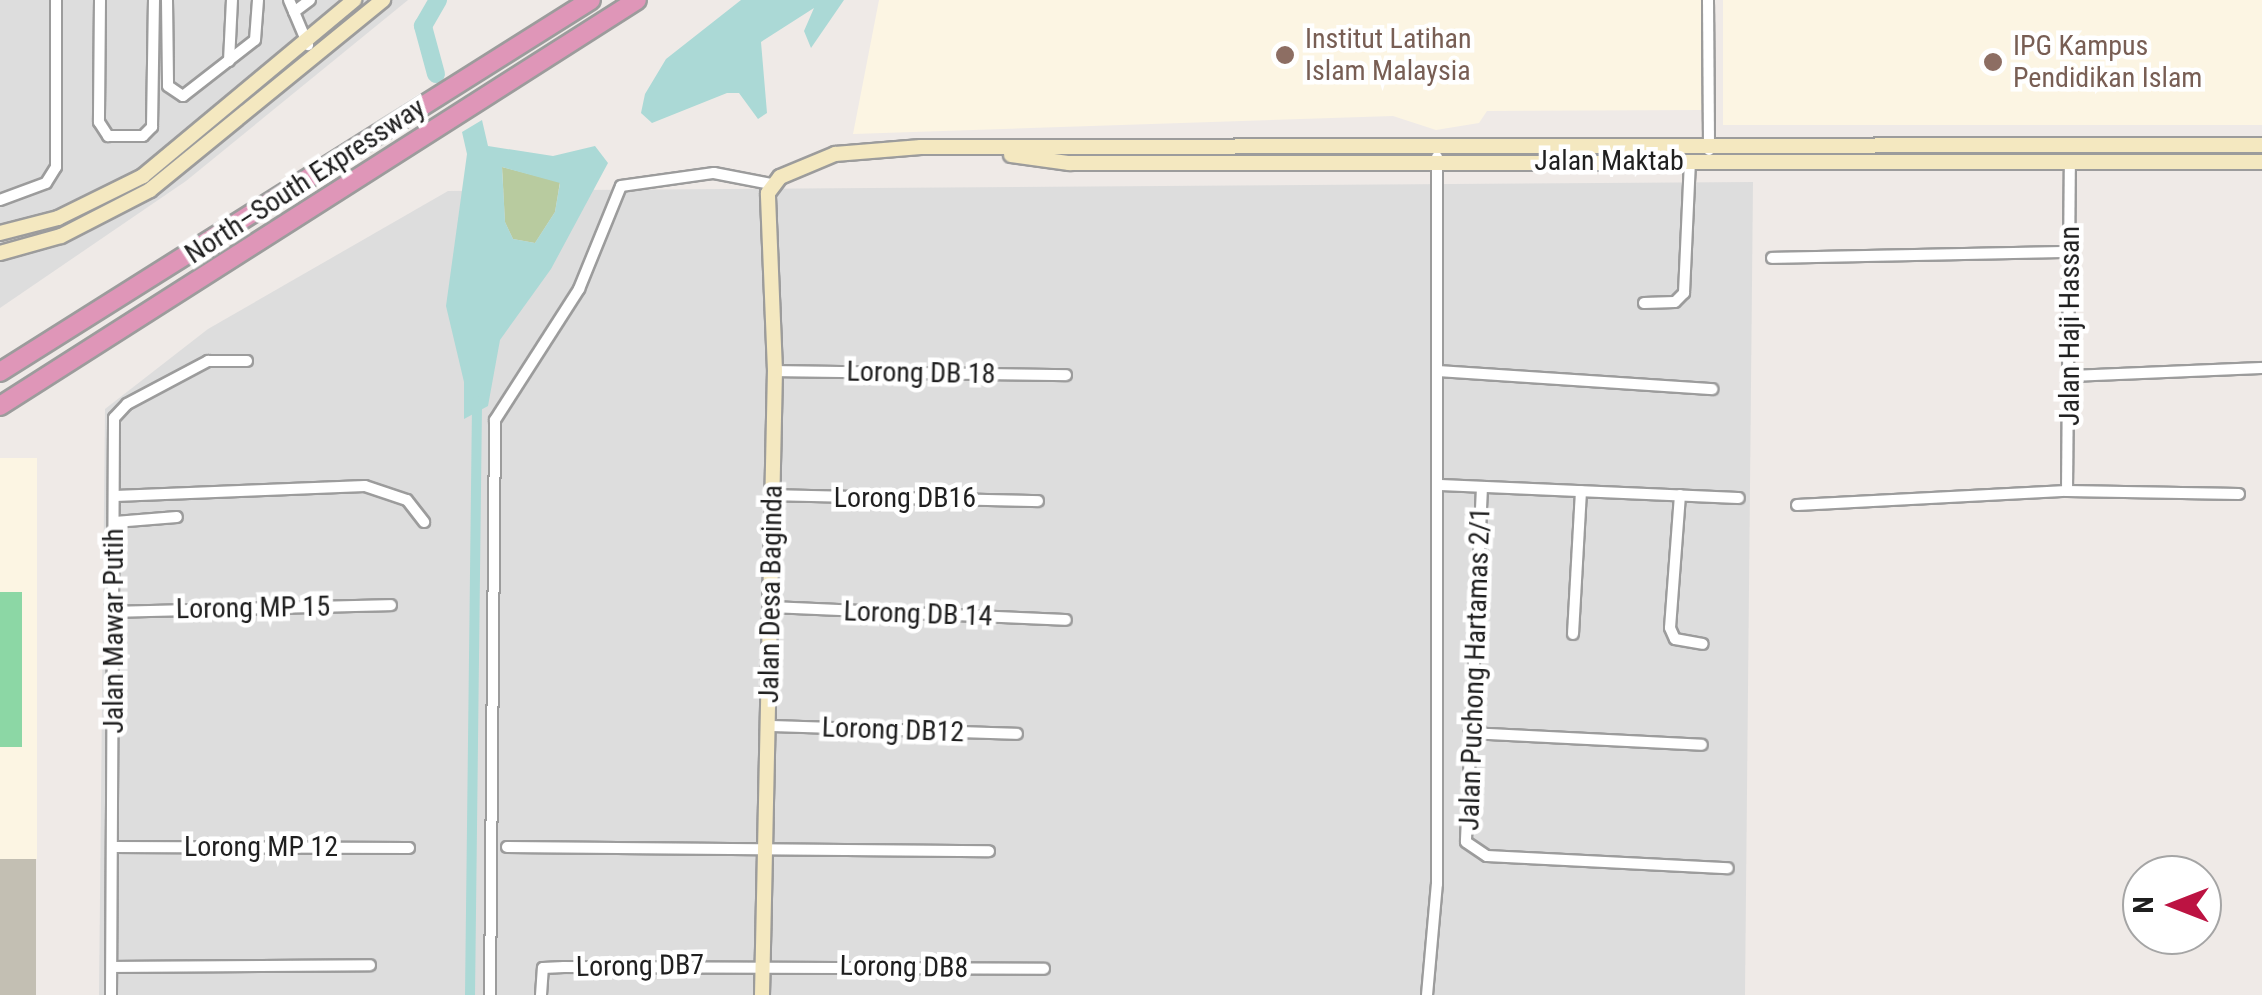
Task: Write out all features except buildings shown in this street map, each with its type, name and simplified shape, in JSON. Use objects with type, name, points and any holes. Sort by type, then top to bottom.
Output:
[{"type":"highway","name":"North–South Expressway","points":[[0,372],[591,0]]},
{"type":"highway","name":"North–South Expressway","points":[[0,406],[637,0]]},
{"type":"street","points":[[0,200],[46,184],[56,167],[56,0]]},
{"type":"street","points":[[100,0],[98,122],[108,136],[143,136],[152,128],[154,0]]},
{"type":"street","points":[[168,0],[170,91],[191,94],[257,36],[258,0]]},
{"type":"street","points":[[229,62],[232,0]]},
{"type":"street","points":[[289,0],[314,58]]},
{"type":"street","points":[[294,12],[310,0]]},
{"type":"street","points":[[0,233],[58,218],[143,176],[354,0]]},
{"type":"street","points":[[0,253],[61,236],[150,190],[383,0]]},
{"type":"street","points":[[1708,0],[1709,154]]},
{"type":"street","points":[[2059,144],[2064,162]]},
{"type":"street","name":"Jalan Maktab","points":[[1437,154],[1690,162],[1709,154],[2059,144],[2262,145]]},
{"type":"street","name":"Jalan Maktab","points":[[770,188],[835,154],[956,148],[2262,162]]},
{"type":"street","points":[[1427,995],[1436,900],[1440,485],[1437,154]]},
{"type":"street","points":[[1644,303],[1675,302],[1684,294],[1690,162]]},
{"type":"street","name":"Jalan Haji Hassan","points":[[2064,162],[2070,252],[2067,491]]},
{"type":"street","points":[[490,995],[494,420],[579,288],[621,186],[714,173],[770,188]]},
{"type":"street","name":"Jalan Desa Baginda","points":[[762,995],[775,371],[770,188]]},
{"type":"street","points":[[1772,258],[2070,252]]},
{"type":"street","name":"Jalan Mawar Putih","points":[[112,995],[114,424],[121,408],[208,361],[247,361]]},
{"type":"street","points":[[2070,376],[2262,368]]},
{"type":"street","name":"Lorong DB 18","points":[[775,371],[1066,375]]},
{"type":"street","points":[[1439,371],[1712,389]]},
{"type":"street","points":[[1440,485],[1739,498]]},
{"type":"street","points":[[114,496],[366,486],[407,500],[424,522]]},
{"type":"street","name":"Jalan Puchong Hartamas 2/1","points":[[1482,487],[1464,830],[1471,850],[1487,856],[1728,868]]},
{"type":"street","points":[[1797,506],[2067,491],[2239,494]]},
{"type":"street","points":[[1573,634],[1581,492]]},
{"type":"street","name":"Lorong DB16","points":[[772,495],[1038,501]]},
{"type":"street","points":[[1680,495],[1670,628],[1674,639],[1703,644]]},
{"type":"street","points":[[114,522],[177,517]]},
{"type":"street","name":"Lorong MP 15","points":[[114,612],[391,605]]},
{"type":"street","name":"Lorong DB 14","points":[[770,607],[1066,620]]},
{"type":"street","name":"Lorong DB12","points":[[768,726],[1017,734]]},
{"type":"street","points":[[1469,733],[1702,745]]},
{"type":"street","points":[[507,848],[767,846],[989,852]]},
{"type":"street","name":"Lorong MP 12","points":[[112,847],[410,848]]},
{"type":"street","name":"Lorong DB8","points":[[764,964],[1044,970]]},
{"type":"street","name":"Lorong DB7","points":[[541,995],[543,968],[764,964]]},
{"type":"street","points":[[112,966],[370,965]]},
{"type":"shaded area","points":[[0,0],[408,0],[186,181],[0,308]]},
{"type":"shaded area","name":"Institut Latihan Islam Malaysia","points":[[879,0],[1701,0],[1702,110],[1487,111],[1479,123],[1436,130],[1393,116],[853,134]]},
{"type":"shaded area","name":"IPG Kampus Pendidikan Islam","points":[[1723,0],[2262,0],[2262,125],[1723,125]]},
{"type":"shaded area","points":[[1753,182],[1745,995],[99,995],[105,409],[208,329],[448,191]]},
{"type":"shaded area","points":[[0,458],[37,458],[37,859],[0,859]]},
{"type":"shaded area","points":[[0,859],[36,859],[36,995],[0,995]]},
{"type":"green space","points":[[502,167],[560,182],[555,212],[535,243],[513,239],[505,222]]},
{"type":"green space","points":[[0,592],[22,592],[22,747],[0,747]]},
{"type":"water","points":[[741,0],[844,0],[811,48],[804,31],[814,8],[761,42],[767,113],[758,119],[739,93],[727,93],[652,123],[641,113],[645,94],[666,59]]},
{"type":"water","points":[[482,120],[488,146],[553,156],[595,146],[608,163],[551,269],[500,340],[488,406],[464,419],[464,382],[446,306],[467,154],[462,132]],"holes":[[[502,167],[560,183],[555,212],[535,243],[513,239],[505,222]]]},
{"type":"waterway","points":[[436,74],[423,26],[438,0]]},
{"type":"waterway","points":[[470,995],[477,401]]},
{"type":"place","name":"Institut Latihan Islam Malaysia","points":[[1285,55]]},
{"type":"place","name":"IPG Kampus Pendidikan Islam","points":[[1993,62]]}]
